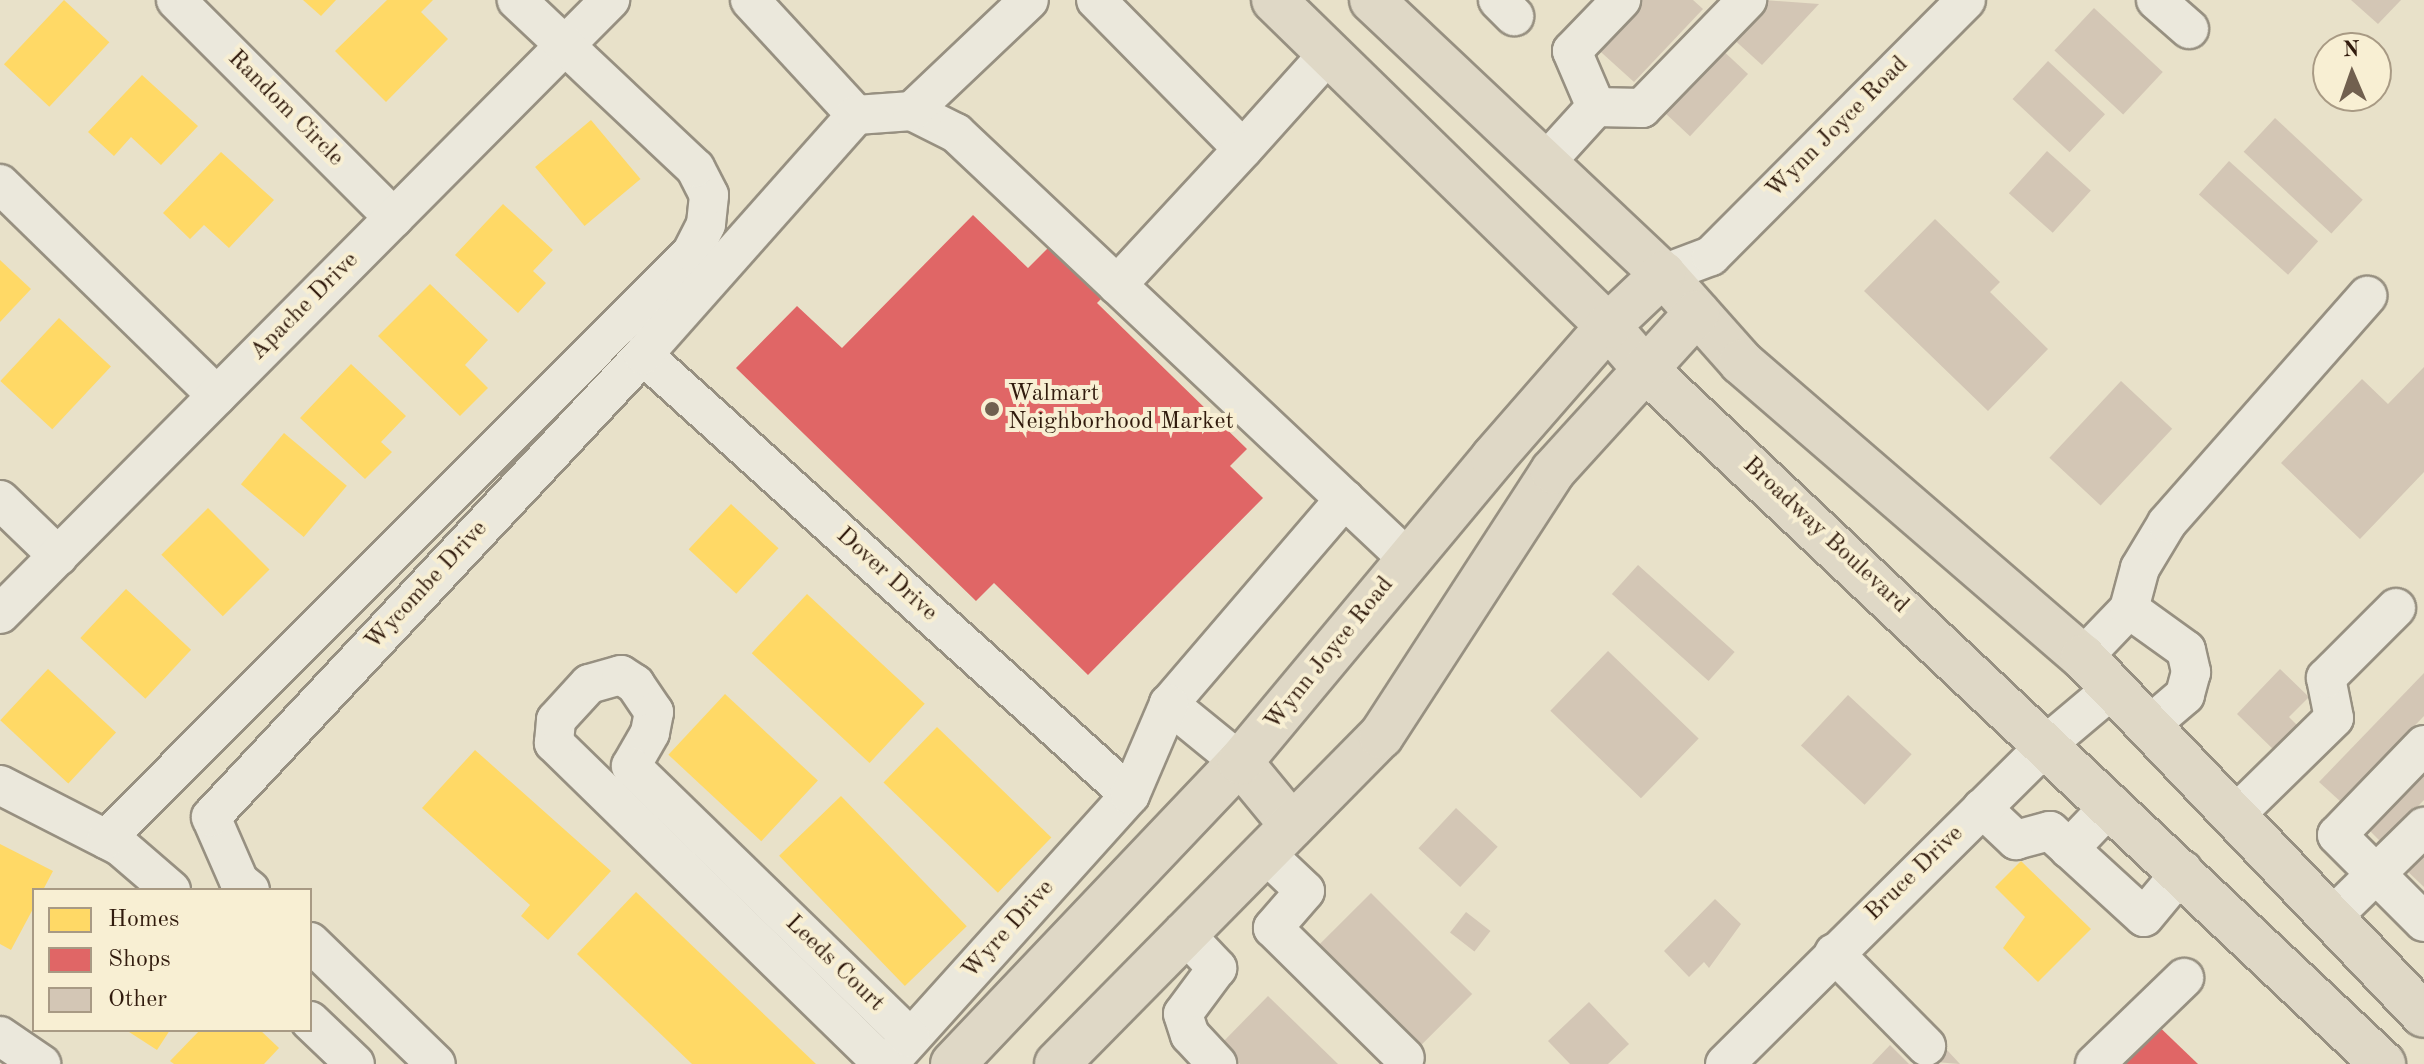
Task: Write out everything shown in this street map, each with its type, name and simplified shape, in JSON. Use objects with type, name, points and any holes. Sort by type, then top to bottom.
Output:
[{"type":"main road","name":"Broadway Boulevard","points":[[1274,0],[1608,326],[1645,369],[2183,870],[2383,1064]]},
{"type":"main road","points":[[1329,53],[1376,1],[1663,274],[1741,362],[2083,657],[2111,690],[2151,724],[2424,1015]]},
{"type":"main road","name":"Wynn Joyce Road","points":[[953,1064],[1240,762],[1322,670],[1407,558],[1608,326],[1663,274]]},
{"type":"main road","points":[[1057,1064],[1183,932],[1381,736],[1553,471],[1697,313]]},
{"type":"main road","points":[[1240,762],[1278,839]]},
{"type":"street","name":"Random Circle","points":[[176,0],[394,218]]},
{"type":"street","points":[[106,839],[692,252],[706,224],[709,195],[695,168],[517,0]]},
{"type":"street","name":"Apache Drive","points":[[0,614],[394,218],[562,43],[610,0]]},
{"type":"street","points":[[750,0],[856,115],[912,111],[956,133],[1407,558]]},
{"type":"street","points":[[912,111],[1029,0]]},
{"type":"street","points":[[1096,0],[1243,149]]},
{"type":"street","points":[[1596,107],[1572,51],[1621,0]]},
{"type":"street","points":[[1545,163],[1596,107],[1642,108],[1747,0]]},
{"type":"street","name":"Wynn Joyce Road","points":[[1663,274],[1711,256],[1966,0]]},
{"type":"street","points":[[2156,0],[2189,29]]},
{"type":"street","points":[[1117,285],[1329,53]]},
{"type":"street","name":"Wycombe Drive","points":[[248,888],[239,881],[211,817],[643,355],[856,115]]},
{"type":"street","points":[[0,184],[217,396]]},
{"type":"street","points":[[1697,313],[1711,256]]},
{"type":"street","points":[[2083,657],[2129,609],[2140,568],[2167,523],[2367,296]]},
{"type":"street","name":"Dover Drive","points":[[643,355],[1130,795]]},
{"type":"street","name":"Wyre Drive","points":[[894,1055],[1130,795],[1169,704],[1345,499]]},
{"type":"street","points":[[0,500],[58,556]]},
{"type":"street","points":[[2236,814],[2334,718],[2326,678],[2396,608]]},
{"type":"street","points":[[2129,609],[2186,650],[2191,672],[2185,695],[2151,724]]},
{"type":"street","name":"Bruce Drive","points":[[1725,1064],[2048,743],[2111,690]]},
{"type":"street","points":[[1169,704],[1240,762]]},
{"type":"street","points":[[2424,745],[2337,835],[2424,922]]},
{"type":"street","name":"Leeds Court","points":[[618,780],[758,890],[894,1055],[732,917],[618,780]]},
{"type":"street","points":[[0,785],[106,839],[168,888]]},
{"type":"street","points":[[2069,849],[2112,804]]},
{"type":"street","points":[[1982,808],[2016,840],[2050,831],[2144,917],[2183,870]]},
{"type":"street","points":[[2332,917],[2424,827]]},
{"type":"street","points":[[1278,839],[1305,891],[1273,928],[1405,1058]]},
{"type":"street","points":[[732,917],[758,890]]},
{"type":"street","points":[[1183,932],[1217,968],[1183,1014],[1190,1035],[1217,1064]]},
{"type":"street","points":[[312,944],[436,1064]]},
{"type":"street","points":[[1834,953],[1926,1046]]},
{"type":"street","points":[[2095,1064],[2184,978]]},
{"type":"street","points":[[312,1023],[355,1064]]},
{"type":"street","points":[[0,1036],[41,1064]]},
{"type":"building: Homes","points":[[64,0],[109,42],[49,107],[4,64]]},
{"type":"building: Homes","points":[[303,0],[336,0],[321,16]]},
{"type":"building: Homes","points":[[387,0],[433,0],[421,12],[448,39],[386,102],[335,51]]},
{"type":"building: Homes","points":[[142,75],[198,126],[161,165],[131,137],[114,156],[88,132]]},
{"type":"building: Homes","points":[[591,120],[640,179],[585,226],[535,167]]},
{"type":"building: Homes","points":[[221,152],[274,200],[229,248],[204,225],[190,239],[163,213]]},
{"type":"building: Homes","points":[[503,204],[553,250],[533,271],[546,283],[518,313],[455,255]]},
{"type":"building: Homes","points":[[0,260],[31,289],[0,322]]},
{"type":"building: Homes","points":[[430,284],[488,340],[465,365],[488,388],[460,416],[378,336]]},
{"type":"building: Homes","points":[[59,318],[111,366],[52,429],[0,381]]},
{"type":"building: Homes","points":[[351,364],[406,416],[381,442],[392,452],[365,479],[300,418]]},
{"type":"building: Homes","points":[[284,433],[347,486],[304,537],[241,484]]},
{"type":"building: Homes","points":[[731,504],[779,548],[736,594],[689,549]]},
{"type":"building: Homes","points":[[208,508],[270,570],[223,616],[161,555]]},
{"type":"building: Homes","points":[[126,589],[191,650],[145,699],[80,638]]},
{"type":"building: Homes","points":[[807,594],[925,704],[870,763],[752,653]]},
{"type":"building: Homes","points":[[48,669],[116,732],[68,784],[0,720]]},
{"type":"building: Homes","points":[[725,694],[818,781],[761,841],[668,755]]},
{"type":"building: Homes","points":[[937,727],[1051,837],[998,893],[884,782]]},
{"type":"building: Homes","points":[[475,750],[611,871],[548,940],[521,916],[530,905],[422,808]]},
{"type":"building: Homes","points":[[841,796],[967,926],[905,986],[779,856]]},
{"type":"building: Homes","points":[[0,844],[53,871],[44,888],[32,888],[32,911],[11,950],[0,944]]},
{"type":"building: Homes","points":[[2021,861],[2091,929],[2038,982],[2003,948],[2025,917],[1995,887]]},
{"type":"building: Homes","points":[[636,892],[816,1064],[692,1064],[577,954]]},
{"type":"building: Homes","points":[[129,1032],[169,1032],[157,1050]]},
{"type":"building: Homes","points":[[198,1032],[262,1032],[279,1048],[264,1064],[174,1064],[170,1061]]},
{"type":"building: Shops","name":"Walmart Neighborhood Market","points":[[973,215],[1028,268],[1048,248],[1101,299],[1097,303],[1247,449],[1230,466],[1263,498],[1088,675],[994,583],[976,601],[736,368],[797,306],[842,348]]},
{"type":"building: Shops","points":[[2149,1017],[2198,1064],[2102,1064]]},
{"type":"building: Other","points":[[1633,0],[1693,0],[1703,9],[1634,82],[1592,44]]},
{"type":"building: Other","points":[[1764,0],[1819,4],[1762,65],[1730,36]]},
{"type":"building: Other","points":[[2351,0],[2401,0],[2378,24]]},
{"type":"building: Other","points":[[2094,8],[2163,72],[2123,115],[2054,50]]},
{"type":"building: Other","points":[[1718,46],[1748,74],[1690,136],[1660,108]]},
{"type":"building: Other","points":[[2048,61],[2105,114],[2070,152],[2013,99]]},
{"type":"building: Other","points":[[2275,118],[2363,200],[2331,233],[2244,152]]},
{"type":"building: Other","points":[[2047,151],[2091,190],[2053,233],[2009,193]]},
{"type":"building: Other","points":[[2229,161],[2318,241],[2288,275],[2199,194]]},
{"type":"building: Other","points":[[1935,219],[2000,282],[1990,292],[2048,349],[1988,411],[1864,291]]},
{"type":"building: Other","points":[[2424,367],[2424,472],[2360,539],[2281,463],[2362,379],[2388,404]]},
{"type":"building: Other","points":[[2121,381],[2172,429],[2101,506],[2049,458]]},
{"type":"building: Other","points":[[1638,565],[1735,652],[1709,681],[1612,594]]},
{"type":"building: Other","points":[[1608,651],[1699,739],[1641,798],[1550,711]]},
{"type":"building: Other","points":[[2280,669],[2309,697],[2289,717],[2302,730],[2278,754],[2237,714]]},
{"type":"building: Other","points":[[2424,673],[2424,716],[2341,802],[2319,782]]},
{"type":"building: Other","points":[[1848,695],[1912,754],[1865,805],[1801,745]]},
{"type":"building: Other","points":[[2424,758],[2424,800],[2382,843],[2361,822]]},
{"type":"building: Other","points":[[1456,808],[1498,847],[1460,887],[1418,848]]},
{"type":"building: Other","points":[[2424,846],[2424,887],[2403,867]]},
{"type":"building: Other","points":[[1371,893],[1472,994],[1420,1046],[1319,945]]},
{"type":"building: Other","points":[[1715,899],[1741,924],[1709,968],[1704,962],[1689,977],[1664,951]]},
{"type":"building: Other","points":[[1466,912],[1490,931],[1474,952],[1450,932]]},
{"type":"building: Other","points":[[1268,996],[1338,1064],[1240,1064],[1220,1045]]},
{"type":"building: Other","points":[[1589,1002],[1629,1044],[1608,1064],[1570,1064],[1548,1041]]},
{"type":"building: Other","points":[[1890,1045],[1909,1064],[1872,1064]]},
{"type":"building: Other","points":[[1947,1050],[1960,1064],[1935,1062]]},
{"type":"place","name":"Walmart Neighborhood Market","points":[[992,409]]}]
